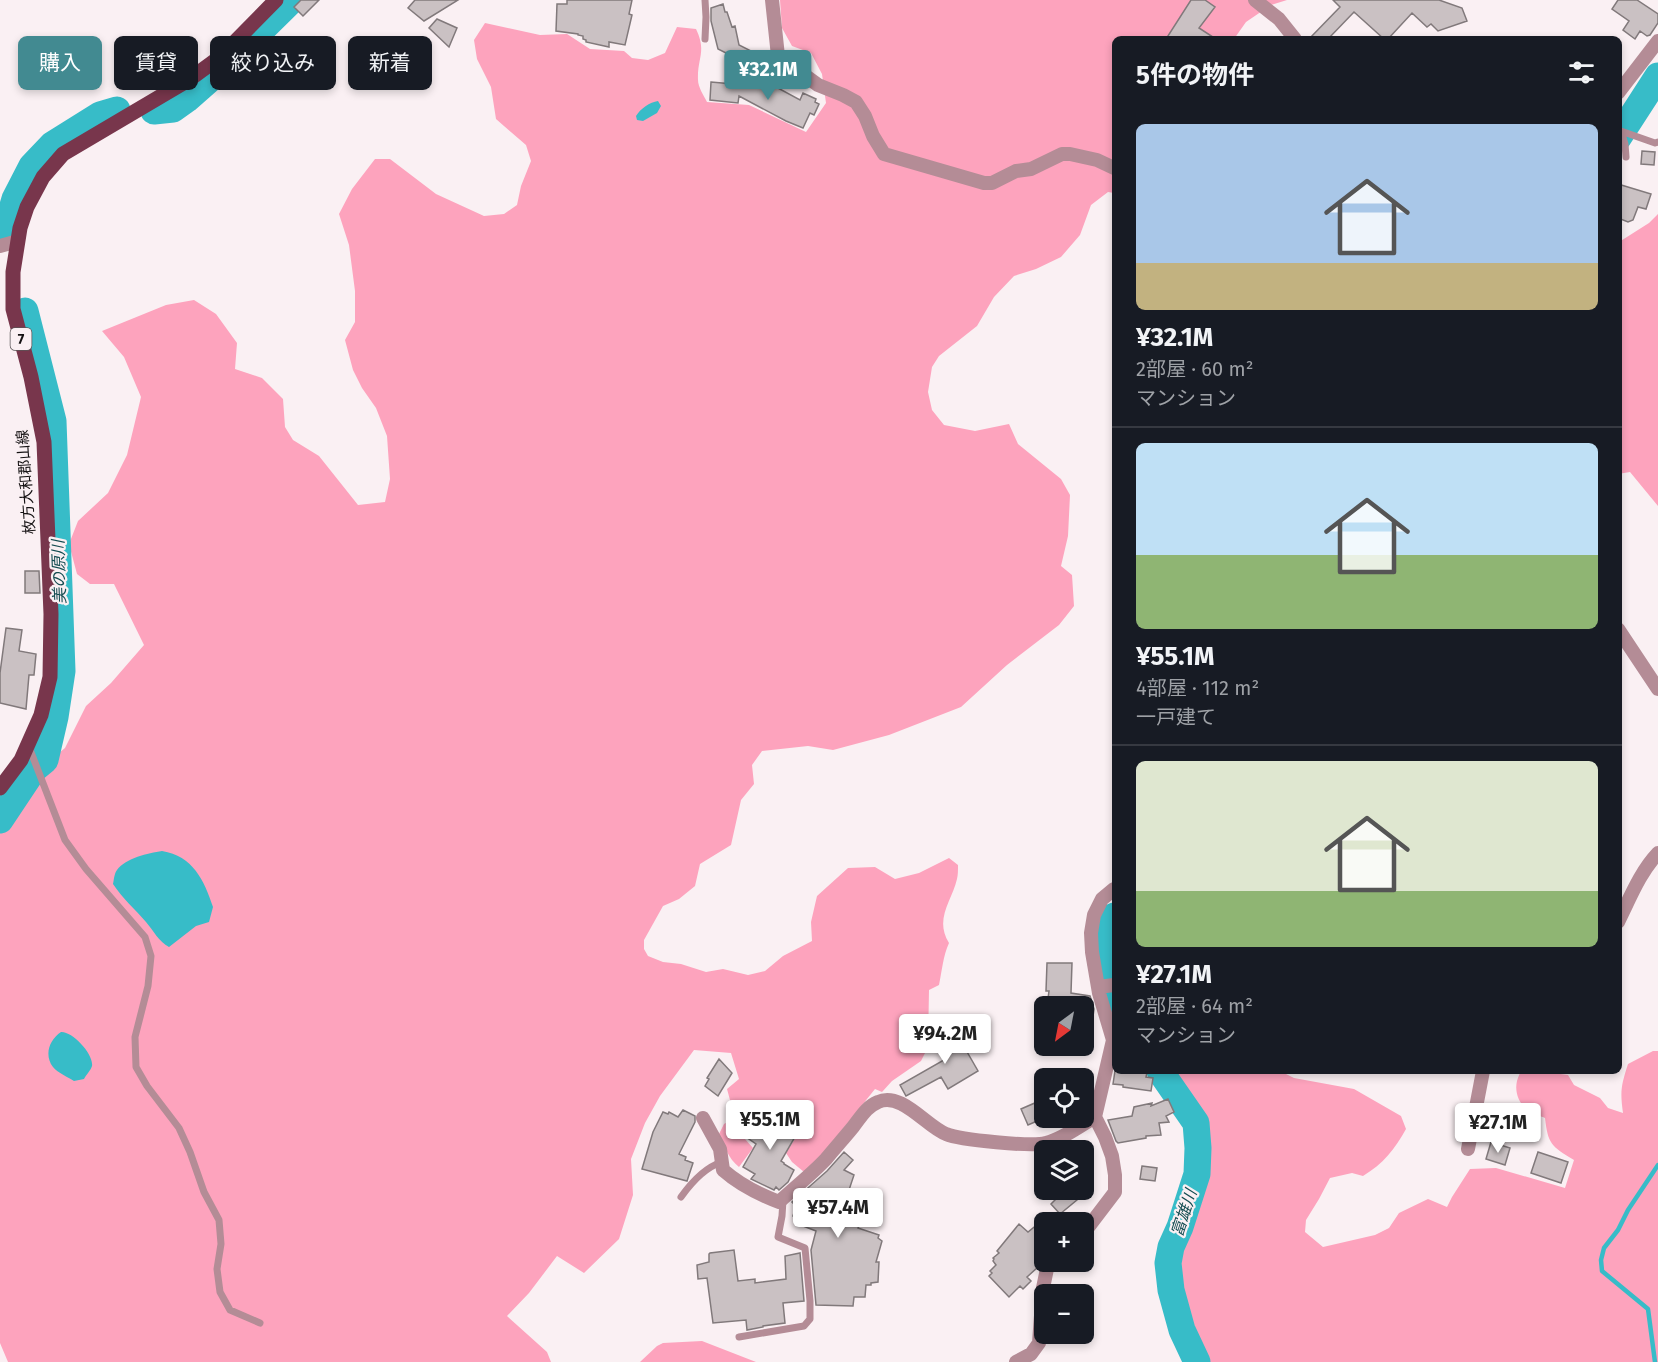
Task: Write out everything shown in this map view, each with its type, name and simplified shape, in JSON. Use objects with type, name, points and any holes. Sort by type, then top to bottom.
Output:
[{"type":"main road","name":"枚方大和郡山線","points":[[0,788],[21,760],[41,715],[50,677],[51,614],[44,442],[31,377],[13,309],[13,272],[27,207],[42,177],[63,154],[190,79],[220,57],[276,0]]},
{"type":"street","points":[[771,0],[778,56],[818,85],[856,102],[884,154],[984,183],[992,183],[1016,171],[1031,168],[1062,154],[1097,160],[1112,167]]},
{"type":"street","points":[[1255,0],[1279,20],[1292,36]]},
{"type":"street","points":[[1622,88],[1658,41]]},
{"type":"street","points":[[0,246],[18,241]]},
{"type":"street","points":[[1622,635],[1658,689]]},
{"type":"street","points":[[1622,913],[1648,863],[1658,853]]},
{"type":"street","points":[[1112,891],[1102,899],[1094,915],[1091,933],[1098,987],[1112,1036]]},
{"type":"street","points":[[1098,987],[1112,985]]},
{"type":"street","points":[[1094,1220],[1115,1192],[1112,1156],[1095,1117],[1112,1044]]},
{"type":"street","points":[[1468,1149],[1482,1074]]},
{"type":"street","points":[[704,1118],[720,1149],[723,1170],[754,1192],[779,1202],[825,1160],[866,1109],[881,1100],[909,1107],[946,1135],[1018,1143],[1045,1143],[1071,1132],[1095,1117]]},
{"type":"street","points":[[1016,1362],[1031,1354],[1039,1343],[1046,1272]]},
{"type":"lane","points":[[705,0],[705,39]]},
{"type":"lane","points":[[1622,132],[1658,142]]},
{"type":"lane","points":[[1622,138],[1626,157]]},
{"type":"lane","points":[[28,744],[65,840],[86,869],[145,937],[151,956],[148,986],[135,1037],[136,1067],[147,1086],[179,1128],[204,1192],[219,1220],[221,1244],[217,1269],[220,1292],[230,1310],[260,1323]]},
{"type":"lane","points":[[681,1197],[711,1165],[722,1162]]},
{"type":"lane","points":[[739,1337],[804,1326],[810,1319],[805,1248],[778,1237],[783,1199]]},
{"type":"shaded area","points":[[780,0],[1287,0],[1271,5],[1246,22],[1236,36],[1112,36],[1112,193],[1108,192],[1091,205],[1080,235],[1061,257],[1014,276],[994,297],[977,326],[939,356],[932,367],[928,392],[932,410],[944,425],[975,431],[1009,424],[1018,444],[1061,479],[1070,495],[1068,536],[1061,566],[1072,575],[1074,606],[1059,625],[1007,665],[961,707],[889,735],[833,750],[808,746],[762,751],[752,765],[754,784],[741,800],[731,845],[700,864],[695,886],[679,899],[663,906],[644,940],[644,949],[648,956],[663,962],[681,964],[706,972],[723,969],[748,975],[765,971],[783,956],[812,941],[811,922],[817,896],[848,868],[875,867],[895,879],[919,873],[949,858],[958,865],[957,879],[943,926],[949,943],[939,985],[929,990],[928,1045],[921,1061],[892,1081],[882,1092],[875,1089],[818,1160],[804,1172],[792,1162],[786,1153],[803,1126],[776,1108],[765,1118],[759,1129],[752,1127],[745,1139],[753,1148],[739,1167],[735,1164],[719,1134],[724,1124],[739,1115],[742,1104],[730,1100],[727,1089],[739,1079],[731,1053],[694,1050],[660,1096],[645,1123],[631,1159],[633,1195],[619,1239],[584,1273],[557,1256],[529,1293],[507,1316],[547,1352],[551,1362],[8,1362],[0,1343],[0,809],[19,785],[65,748],[86,706],[111,683],[144,645],[114,584],[90,584],[77,574],[69,544],[78,521],[108,493],[127,455],[141,397],[124,357],[102,331],[166,305],[194,300],[216,314],[237,343],[235,369],[262,378],[283,399],[285,427],[293,440],[319,456],[358,505],[385,502],[390,479],[387,436],[376,408],[353,370],[345,340],[355,322],[355,291],[349,245],[339,214],[352,189],[375,159],[390,159],[436,194],[484,216],[504,214],[517,205],[521,186],[531,161],[526,145],[496,119],[491,87],[477,59],[474,40],[485,23],[540,35],[567,34],[590,49],[624,51],[632,58],[648,60],[665,53],[677,27],[696,29],[701,44],[698,83],[707,102],[749,105],[806,132],[826,103],[822,74],[811,53],[792,46],[782,28]]},
{"type":"shaded area","points":[[1658,214],[1658,506],[1630,472],[1622,473],[1622,240],[1649,223]]},
{"type":"shaded area","points":[[1653,1051],[1658,1051],[1658,1362],[1199,1362],[1192,1346],[1174,1283],[1177,1253],[1187,1215],[1200,1188],[1207,1142],[1200,1108],[1171,1074],[1286,1074],[1294,1078],[1354,1089],[1401,1116],[1406,1129],[1393,1149],[1377,1166],[1363,1176],[1352,1173],[1330,1178],[1306,1220],[1305,1232],[1323,1247],[1375,1235],[1389,1228],[1399,1213],[1428,1199],[1447,1207],[1470,1169],[1496,1168],[1565,1188],[1574,1160],[1552,1144],[1545,1118],[1532,1113],[1521,1103],[1516,1090],[1520,1074],[1568,1075],[1574,1085],[1600,1098],[1608,1108],[1623,1113],[1622,1088],[1628,1064]]},
{"type":"shaded area","points":[[702,1341],[756,1362],[640,1362],[663,1343]]},
{"type":"water","points":[[658,101],[661,106],[657,113],[643,121],[637,120],[636,116],[643,108]]},
{"type":"water","points":[[162,851],[182,858],[196,871],[213,907],[209,922],[196,926],[169,947],[159,939],[113,884],[116,872],[126,862]]},
{"type":"water","points":[[61,1032],[71,1035],[90,1055],[92,1066],[84,1079],[74,1081],[58,1071],[50,1062],[49,1048],[53,1039]]},
{"type":"building","points":[[301,0],[319,0],[303,16],[294,7]]},
{"type":"building","points":[[415,0],[458,0],[424,21],[408,8]]},
{"type":"building","points":[[567,0],[632,0],[629,14],[632,15],[625,45],[609,42],[609,47],[586,42],[583,36],[578,34],[556,31],[557,4],[567,4]]},
{"type":"building","points":[[1191,0],[1205,0],[1215,7],[1199,28],[1211,36],[1168,36]]},
{"type":"building","points":[[1333,0],[1439,0],[1462,8],[1467,21],[1438,31],[1431,24],[1427,27],[1412,13],[1391,36],[1381,36],[1354,12],[1331,36],[1312,36],[1340,7]]},
{"type":"building","points":[[1618,0],[1637,0],[1658,14],[1658,23],[1650,35],[1647,36],[1640,31],[1635,39],[1623,30],[1629,21],[1612,9]]},
{"type":"building","points":[[723,4],[732,27],[735,26],[739,45],[763,57],[759,65],[776,74],[770,84],[731,62],[732,56],[718,49],[711,21],[711,8]]},
{"type":"building","points":[[437,19],[457,28],[449,47],[429,28]]},
{"type":"building","points":[[711,82],[778,88],[800,100],[803,93],[816,99],[815,102],[819,104],[814,115],[810,113],[803,128],[739,96],[738,103],[710,100]]},
{"type":"building","points":[[1642,151],[1655,152],[1654,165],[1641,164]]},
{"type":"building","points":[[1622,185],[1651,194],[1646,209],[1638,207],[1633,220],[1628,222],[1622,220]]},
{"type":"building","points":[[25,571],[39,571],[40,593],[25,593]]},
{"type":"building","points":[[6,628],[22,630],[19,651],[36,654],[34,675],[29,675],[26,709],[0,703],[0,673]]},
{"type":"building","points":[[1047,963],[1072,963],[1071,993],[1090,996],[1048,996],[1049,991],[1046,991]]},
{"type":"building","points":[[950,1031],[955,1031],[978,1071],[948,1089],[941,1077],[906,1096],[900,1085],[944,1060],[933,1041]]},
{"type":"building","points":[[719,1059],[732,1073],[718,1096],[705,1086],[709,1079],[707,1078]]},
{"type":"building","points":[[1115,1074],[1147,1074],[1146,1077],[1153,1078],[1151,1091],[1113,1084]]},
{"type":"building","points":[[1168,1099],[1174,1112],[1166,1116],[1169,1122],[1159,1123],[1161,1135],[1118,1143],[1116,1141],[1108,1120],[1132,1116],[1134,1107],[1152,1103],[1151,1106]]},
{"type":"building","points":[[1034,1103],[1034,1122],[1028,1125],[1021,1109]]},
{"type":"building","points":[[683,1110],[695,1116],[695,1122],[679,1154],[686,1157],[685,1160],[693,1163],[687,1181],[642,1169],[653,1132],[663,1112],[668,1114],[669,1112],[678,1117]]},
{"type":"building","points":[[778,1114],[799,1126],[797,1129],[799,1130],[781,1161],[794,1170],[788,1182],[779,1190],[776,1187],[774,1190],[751,1179],[755,1174],[743,1167],[756,1144],[733,1128],[739,1119],[762,1135],[773,1115]]},
{"type":"building","points":[[1491,1142],[1510,1148],[1505,1165],[1486,1159]]},
{"type":"building","points":[[844,1152],[853,1160],[844,1170],[854,1175],[843,1208],[862,1217],[858,1228],[879,1235],[878,1238],[882,1241],[876,1262],[879,1262],[878,1282],[866,1285],[865,1297],[854,1297],[853,1306],[816,1305],[811,1250],[816,1231],[798,1224],[800,1218],[793,1216],[796,1206],[792,1202],[827,1171]]},
{"type":"building","points":[[1538,1152],[1568,1162],[1561,1183],[1531,1173]]},
{"type":"building","points":[[1142,1166],[1157,1168],[1155,1181],[1140,1179]]},
{"type":"building","points":[[1055,1200],[1077,1200],[1062,1212],[1058,1212],[1051,1204]]},
{"type":"building","points":[[1019,1224],[1028,1232],[1034,1227],[1034,1271],[1027,1277],[1031,1281],[1023,1289],[1020,1286],[1009,1297],[989,1276],[992,1273],[990,1271],[996,1265],[993,1258]]},
{"type":"building","points":[[734,1250],[738,1281],[755,1279],[755,1283],[786,1279],[785,1256],[800,1253],[804,1301],[783,1303],[785,1323],[747,1330],[746,1320],[713,1323],[707,1278],[698,1279],[697,1265],[709,1262],[710,1253]]},
{"type":"waterway","name":"美の原川","points":[[154,111],[173,109],[187,99],[229,62],[292,0]]},
{"type":"waterway","name":"富雄川","points":[[1622,132],[1658,76]]},
{"type":"waterway","name":"美の原川","points":[[4,235],[15,199],[32,166],[52,145],[100,115],[117,110]]},
{"type":"waterway","name":"美の原川","points":[[0,820],[34,769],[45,760],[62,671],[53,421],[25,311]]},
{"type":"waterway","name":"富雄川","points":[[1112,920],[1100,948],[1103,972],[1112,999]]},
{"type":"waterway","name":"富雄川","points":[[1162,1074],[1196,1123],[1197,1174],[1171,1247],[1168,1263],[1171,1290],[1182,1330],[1197,1362]]},
{"type":"waterway","points":[[1655,1362],[1648,1309],[1602,1271],[1601,1260],[1604,1248],[1618,1230],[1628,1210],[1658,1165]]}]
